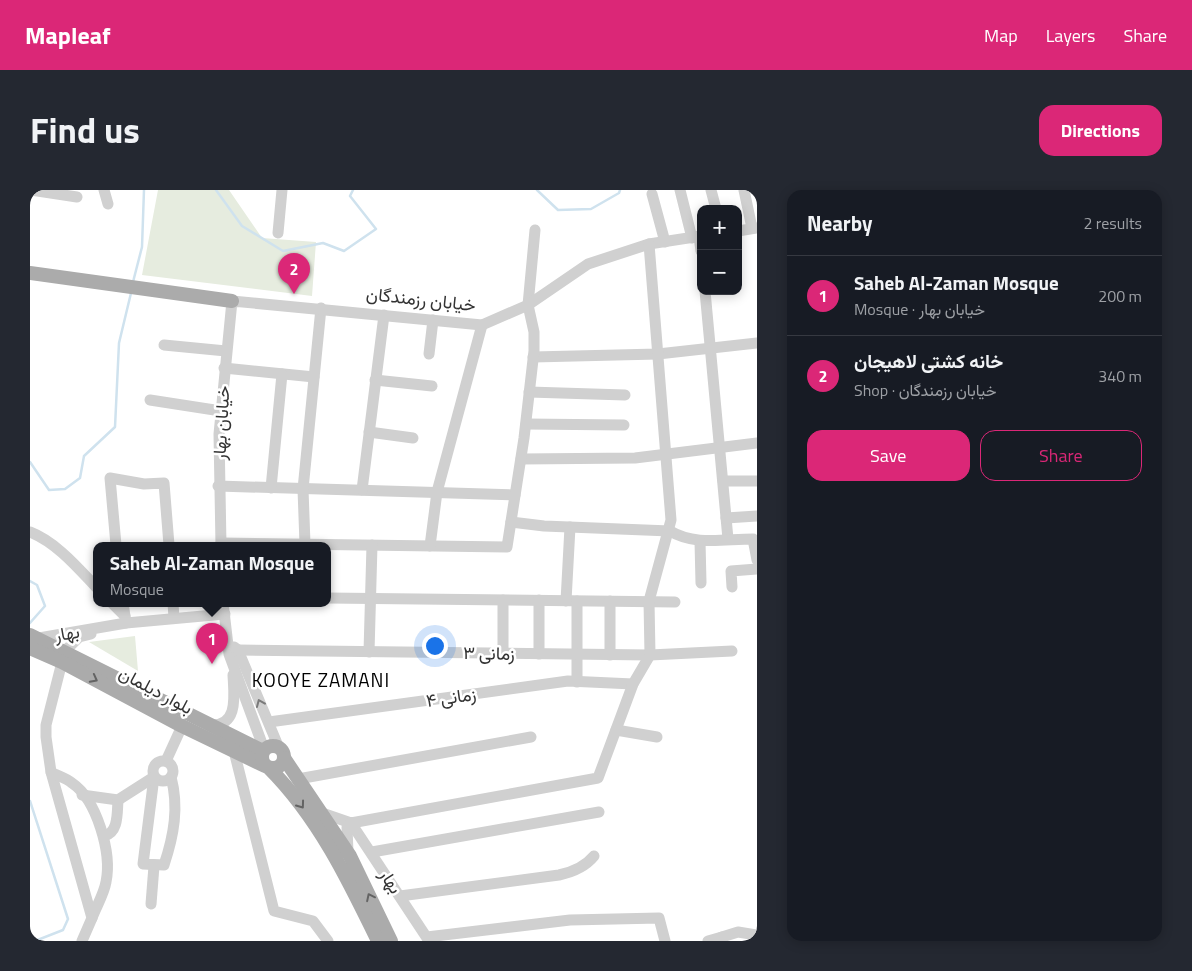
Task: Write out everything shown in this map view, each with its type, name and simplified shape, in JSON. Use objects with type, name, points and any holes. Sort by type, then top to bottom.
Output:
[{"type":"main road","name":"خیابان رزمندگان","points":[[30,273],[232,301]]},
{"type":"main road","name":"بلوار دیلمان","points":[[34,641],[182,726],[267,767],[288,787],[340,862],[378,941]]},
{"type":"main road","name":"بلوار دیلمان","points":[[63,657],[264,750]]},
{"type":"main road","points":[[282,753],[277,768],[267,767],[261,759],[264,750],[272,746],[282,753],[348,852],[392,941]]},
{"type":"street","points":[[31,190],[77,197]]},
{"type":"street","points":[[104,190],[108,204]]},
{"type":"street","points":[[278,233],[282,190]]},
{"type":"street","points":[[680,190],[697,237]]},
{"type":"street","points":[[711,190],[715,205]]},
{"type":"street","points":[[744,190],[754,228]]},
{"type":"street","points":[[652,194],[665,242]]},
{"type":"street","points":[[331,544],[507,547],[526,424],[533,357],[534,332],[528,305],[535,230]]},
{"type":"street","name":"خیابان رزمندگان","points":[[232,301],[321,308],[482,325],[528,305],[588,264],[649,244],[697,237]]},
{"type":"street","points":[[322,813],[351,823],[598,778],[633,684],[650,655],[650,602],[670,531],[671,520],[649,244]]},
{"type":"street","points":[[705,295],[728,539]]},
{"type":"street","name":"خیابان بهار","points":[[221,542],[218,486],[221,411],[232,301]]},
{"type":"street","points":[[305,542],[304,488],[321,308]]},
{"type":"street","points":[[362,490],[384,315]]},
{"type":"street","points":[[429,354],[433,320]]},
{"type":"street","points":[[430,546],[437,492],[482,325]]},
{"type":"street","points":[[533,357],[658,354],[757,343]]},
{"type":"street","points":[[164,345],[226,351]]},
{"type":"street","points":[[224,368],[314,377]]},
{"type":"street","points":[[271,488],[282,374]]},
{"type":"street","points":[[375,380],[432,386]]},
{"type":"street","points":[[529,392],[625,395]]},
{"type":"street","points":[[150,400],[221,411]]},
{"type":"street","points":[[526,424],[624,425]]},
{"type":"street","points":[[369,432],[413,438]]},
{"type":"street","points":[[521,458],[635,458],[757,443]]},
{"type":"street","points":[[116,542],[110,478],[144,484],[164,483],[169,542]]},
{"type":"street","points":[[723,481],[757,481]]},
{"type":"street","points":[[218,486],[515,495]]},
{"type":"street","points":[[726,518],[757,516]]},
{"type":"street","points":[[511,522],[570,527],[670,531],[682,539],[700,541],[755,537],[757,560]]},
{"type":"street","points":[[570,527],[571,601],[577,654],[577,682]]},
{"type":"street","points":[[30,532],[48,541],[93,584]]},
{"type":"street","points":[[700,541],[701,583]]},
{"type":"street","points":[[370,652],[372,545]]},
{"type":"street","points":[[732,587],[731,571],[757,569]]},
{"type":"street","points":[[331,598],[675,602]]},
{"type":"street","points":[[503,600],[503,654]]},
{"type":"street","points":[[538,600],[539,654]]},
{"type":"street","points":[[610,601],[610,655]]},
{"type":"street","points":[[115,607],[125,619]]},
{"type":"street","points":[[124,607],[125,619]]},
{"type":"street","points":[[173,607],[174,618]]},
{"type":"street","points":[[224,609],[234,647],[282,753]]},
{"type":"street","name":"بهار","points":[[34,641],[125,619],[174,618],[224,609]]},
{"type":"street","name":"بهار","points":[[63,657],[80,638],[125,619]]},
{"type":"street","points":[[234,647],[229,654],[264,750]]},
{"type":"street","name":"زمانی ۳","points":[[234,647],[503,654],[650,655],[732,652]]},
{"type":"street","points":[[63,657],[46,725],[51,772],[92,918]]},
{"type":"street","points":[[208,725],[222,724],[229,719],[233,711],[233,665]]},
{"type":"street","name":"زمانی ۴","points":[[269,722],[577,682],[633,684]]},
{"type":"street","points":[[166,761],[182,726]]},
{"type":"street","points":[[616,730],[657,737]]},
{"type":"street","points":[[298,779],[531,737]]},
{"type":"street","points":[[234,750],[274,911],[313,921],[328,941]]},
{"type":"street","points":[[160,761],[166,761],[171,765],[173,771],[171,777],[176,798],[171,844],[164,865],[154,866],[143,864],[154,777],[153,771],[155,765],[160,761]]},
{"type":"street","points":[[51,772],[73,783],[90,804],[104,836],[108,861],[106,883],[82,941]]},
{"type":"street","points":[[82,794],[118,800],[154,777]]},
{"type":"street","points":[[154,777],[159,781],[166,781],[171,777]]},
{"type":"street","points":[[104,836],[109,835],[114,829],[118,800]]},
{"type":"street","points":[[372,852],[599,812]]},
{"type":"street","points":[[348,852],[347,827],[351,823]]},
{"type":"street","name":"بهار","points":[[351,823],[428,939]]},
{"type":"street","points":[[400,896],[559,875],[571,872],[588,863],[594,856]]},
{"type":"street","points":[[151,904],[154,866]]},
{"type":"street","points":[[428,939],[570,920],[659,918],[665,941]]},
{"type":"street","points":[[708,941],[722,939],[738,932],[757,935]]},
{"type":"shaded area","points":[[158,190],[229,190],[262,238],[316,242],[312,296],[142,275]]},
{"type":"shaded area","points":[[135,636],[138,671],[89,642]]},
{"type":"waterway","points":[[133,282],[142,247],[144,190]]},
{"type":"waterway","points":[[216,190],[242,226],[283,251],[323,243],[344,251],[376,229],[350,196],[353,190]]},
{"type":"waterway","points":[[537,190],[558,210],[591,209],[619,193],[620,190]]},
{"type":"waterway","points":[[30,462],[49,490],[65,489],[80,478],[84,456],[115,427],[119,343],[131,293]]},
{"type":"waterway","points":[[30,581],[37,585],[45,606],[30,623]]},
{"type":"waterway","points":[[30,801],[68,919],[63,930],[35,941]]},
{"type":"place","name":"خانه کشتی لاهیجان","points":[[294,294]]},
{"type":"place","name":"Saheb Al-Zaman Mosque","points":[[212,664]]},
{"type":"district","name":"KOOYE ZAMANI","points":[[321,679]]}]
